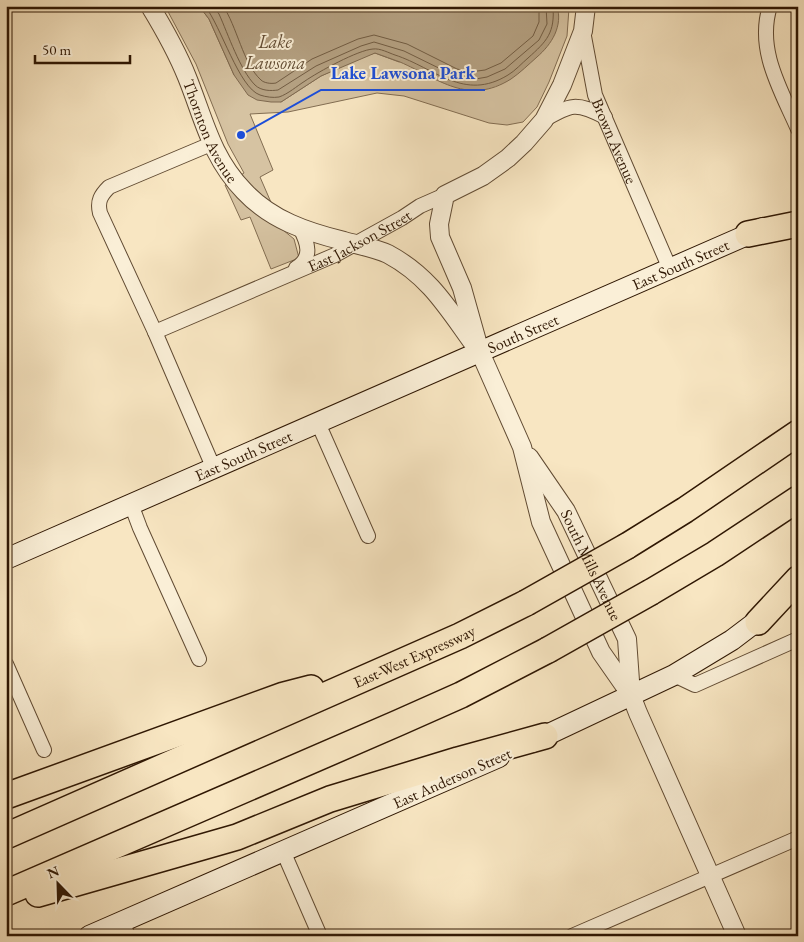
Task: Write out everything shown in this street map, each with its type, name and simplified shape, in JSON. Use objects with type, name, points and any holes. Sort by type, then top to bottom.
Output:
[{"type":"highway","points":[[748,234],[798,224]]},
{"type":"highway","name":"East-West Expressway","points":[[6,836],[460,636],[526,603],[627,546],[693,505],[798,433]]},
{"type":"highway","points":[[6,893],[434,707],[508,672],[715,554],[798,499]]},
{"type":"highway","points":[[758,622],[798,579]]},
{"type":"highway","points":[[6,796],[284,695],[388,668]]},
{"type":"highway","points":[[6,902],[238,837],[330,799],[545,736]]},
{"type":"main road","name":"East South Street","points":[[564,315],[798,214]]},
{"type":"main road","name":"South Street","points":[[480,352],[564,315]]},
{"type":"main road","name":"East South Street","points":[[6,559],[480,352]]},
{"type":"main road","name":"East Anderson Street","points":[[88,936],[125,928],[284,851],[460,775],[674,675],[758,622],[798,588]]},
{"type":"street","name":"Thornton Avenue","points":[[150,6],[170,40],[187,76],[211,144],[225,168],[244,192],[280,219],[300,228],[385,253],[404,264],[437,293],[480,352]]},
{"type":"street","name":"Brown Avenue","points":[[586,6],[584,31],[595,95],[670,269]]},
{"type":"street","points":[[770,6],[766,17],[765,44],[771,65],[798,129]]},
{"type":"street","name":"East Jackson Street","points":[[154,332],[335,254],[402,218],[420,206],[482,176],[508,158],[544,120],[562,85],[584,31]]},
{"type":"street","name":"East Jackson Street","points":[[544,120],[564,108],[575,106],[586,107],[605,117]]},
{"type":"street","points":[[211,144],[109,187],[100,198],[98,205],[214,468]]},
{"type":"street","name":"South Mills Avenue","points":[[445,195],[439,224],[440,237],[462,288],[480,352],[522,447],[541,522],[601,652],[631,695],[737,936]]},
{"type":"street","points":[[287,274],[302,265],[307,256],[307,240],[300,228]]},
{"type":"street","points":[[318,423],[368,536]]},
{"type":"street","name":"South Mills Avenue","points":[[522,447],[566,511],[626,639],[631,695]]},
{"type":"street","points":[[131,504],[199,659]]},
{"type":"street","points":[[674,675],[695,685],[798,639]]},
{"type":"street","points":[[6,664],[44,750]]},
{"type":"street","points":[[572,936],[798,838]]},
{"type":"street","points":[[284,851],[320,936]]},
{"type":"shaded area","points":[[165,6],[199,6],[209,19],[234,75],[281,102],[321,76],[365,56],[375,53],[399,62],[558,10],[557,6],[569,6],[569,8],[567,36],[549,82],[537,107],[523,122],[507,125],[489,123],[404,96],[377,93],[288,112],[250,114],[273,170],[260,177],[283,230],[294,239],[299,258],[271,269],[250,217],[241,220],[225,185],[244,173],[228,144],[196,64]]},
{"type":"water","name":"Lake Lawsona","points":[[199,6],[557,6],[559,21],[552,40],[542,52],[514,77],[495,87],[467,90],[454,87],[400,62],[375,53],[321,76],[281,102],[271,102],[257,100],[248,95],[234,75],[209,19]]},
{"type":"place","name":"Lake Lawsona Park","points":[[241,135]]}]
